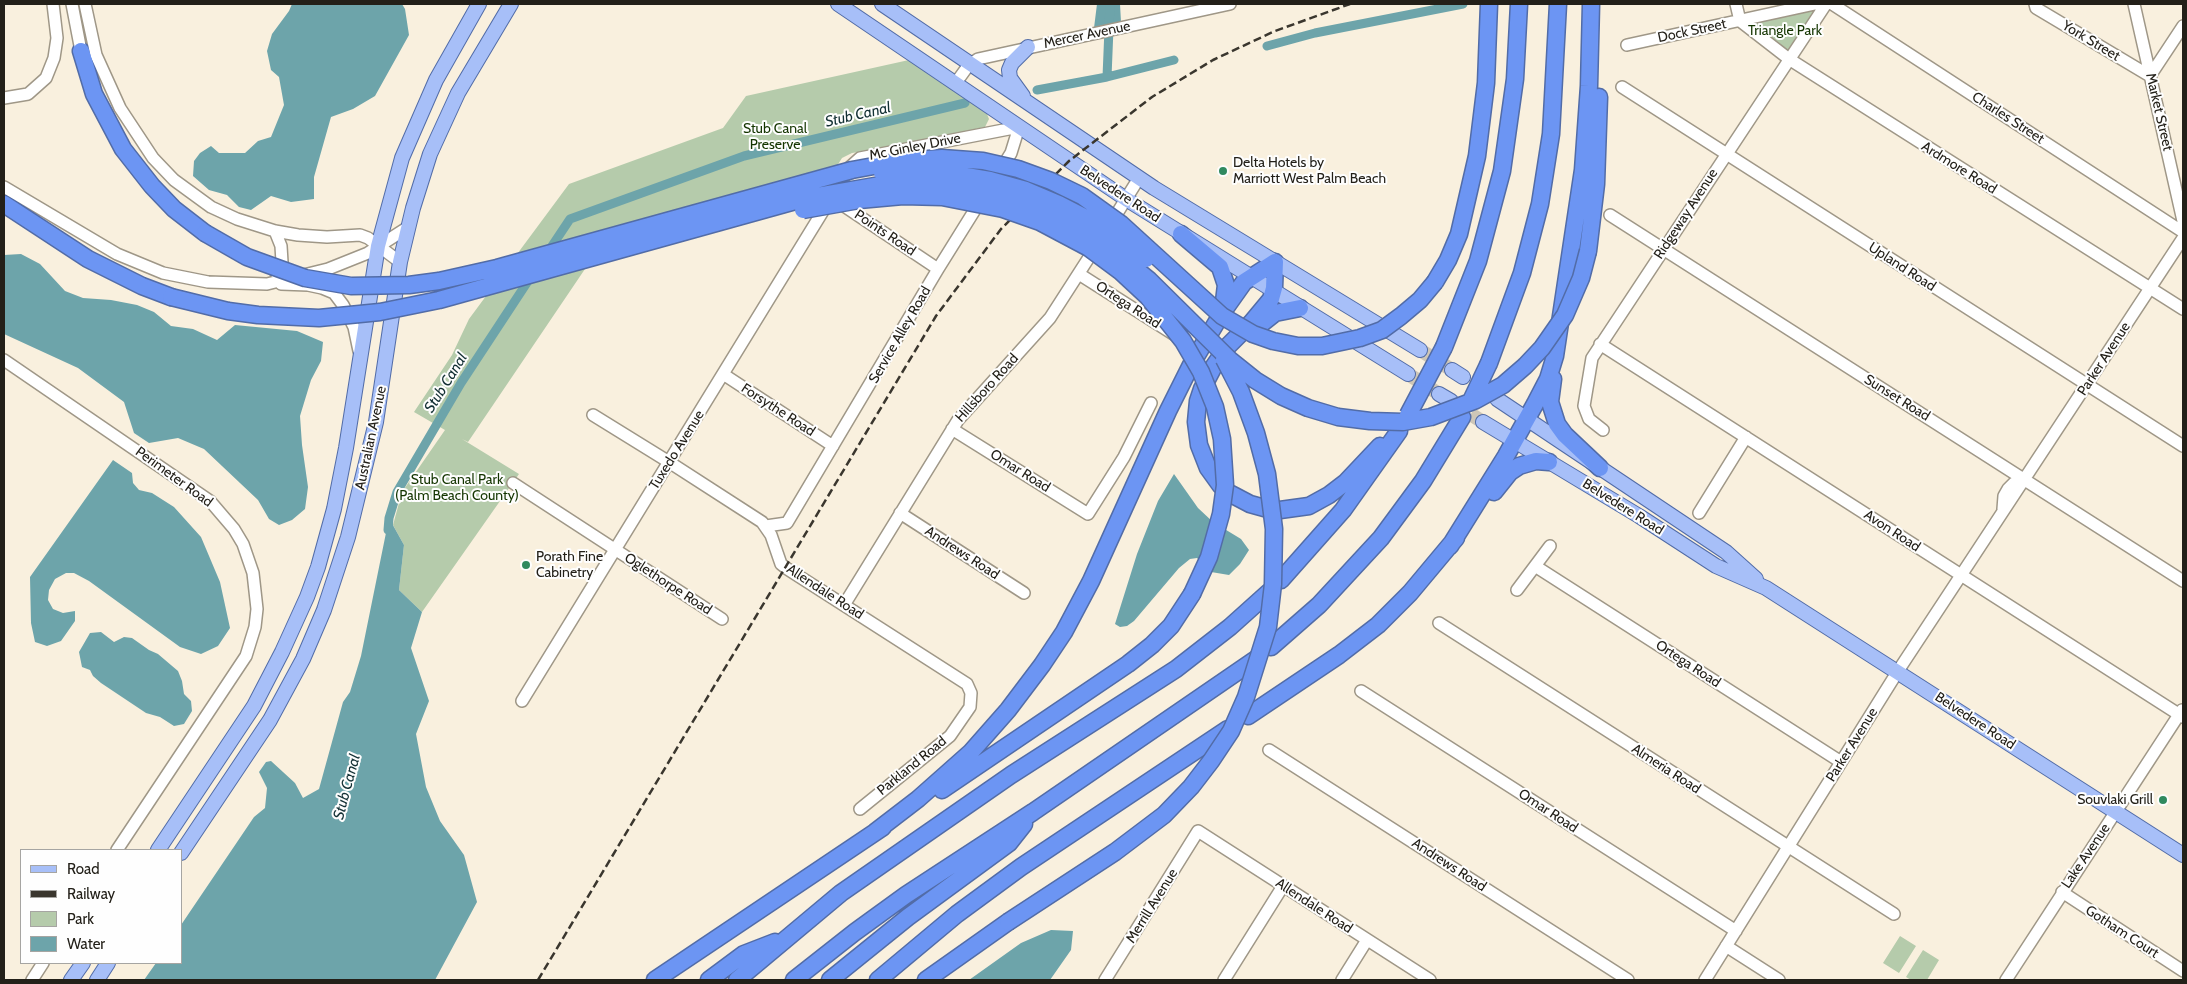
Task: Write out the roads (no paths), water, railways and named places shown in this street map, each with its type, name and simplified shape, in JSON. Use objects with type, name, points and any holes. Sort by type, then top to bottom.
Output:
[{"type":"highway","points":[[1591,4],[1589,86],[1583,170],[1555,356],[1550,402],[1554,419],[1565,435],[1600,468]]},
{"type":"highway","points":[[4,204],[88,260],[142,286],[171,296],[228,311],[266,316],[319,318],[380,312],[439,300],[806,198],[886,184],[949,185],[1008,197],[1054,214],[1111,248],[1149,280],[1230,360],[1269,389],[1295,403],[1322,413],[1353,420],[1385,422],[1416,420],[1444,413],[1476,400],[1515,376],[1542,348],[1565,315],[1581,278],[1588,251],[1596,184],[1601,4]]},
{"type":"highway","points":[[1281,580],[1344,510],[1402,423],[1444,347],[1478,261],[1500,179],[1515,79],[1519,6]]},
{"type":"highway","points":[[1471,400],[1489,363],[1522,273],[1541,196],[1551,134],[1558,6]]},
{"type":"highway","points":[[81,51],[94,94],[123,149],[152,186],[174,209],[204,233],[247,257],[305,278],[351,286],[394,286],[439,281],[498,268],[805,181],[852,170],[923,158],[962,158],[1018,169],[1065,188],[1109,214],[1135,235],[1213,309],[1232,322],[1263,338],[1298,346],[1335,345],[1376,332],[1391,324],[1412,308],[1435,282],[1448,260],[1459,234],[1472,181],[1484,109],[1489,10]]},
{"type":"highway","points":[[764,194],[848,177],[908,172],[948,173],[1010,185],[1043,197],[1109,231],[1139,253],[1192,308],[1233,375],[1249,413],[1262,455],[1274,529],[1274,564],[1268,627],[1258,665],[1240,712],[1222,746],[1201,775],[1164,814],[1115,852],[1008,922],[926,980]]},
{"type":"highway","points":[[655,980],[875,832],[921,804],[1128,664],[1152,645],[1170,626],[1192,594],[1209,557],[1224,501],[1224,453],[1215,407],[1201,372],[1172,325],[1134,283],[1105,259],[1074,239],[1022,215],[983,204],[933,196],[867,199],[705,227]]},
{"type":"highway","points":[[1181,234],[1213,260],[1222,272],[1225,280],[1226,294],[1222,313]]},
{"type":"highway","points":[[1275,262],[1274,292],[1263,309],[1233,341],[1214,366],[1202,389],[1196,422],[1199,445],[1204,460],[1226,490],[1250,504],[1274,510],[1308,506],[1329,495],[1346,482],[1402,423]]},
{"type":"highway","points":[[875,832],[924,794],[971,752],[1008,710],[1042,665],[1082,599],[1174,398],[1222,313],[1250,277],[1275,262]]},
{"type":"highway","points":[[1214,366],[1267,317],[1280,311],[1300,308]]},
{"type":"highway","points":[[1450,546],[1514,441],[1544,387],[1555,356]]},
{"type":"highway","points":[[1272,647],[1319,605],[1371,550],[1423,481],[1462,417]]},
{"type":"highway","points":[[1248,716],[1339,655],[1372,630],[1410,593],[1510,472],[1530,462],[1549,462]]},
{"type":"highway","points":[[737,980],[841,893],[948,818],[1176,669],[1230,627],[1269,592]]},
{"type":"highway","points":[[794,980],[880,913],[1033,812],[1256,659]]},
{"type":"highway","points":[[878,980],[936,931],[1021,867],[1228,729]]},
{"type":"highway","points":[[830,980],[908,917],[1009,843],[1033,812]]},
{"type":"highway","points":[[708,980],[744,954],[789,937]]},
{"type":"main road","name":"Australian Avenue","points":[[159,849],[254,706],[295,625],[318,567],[334,508],[361,359],[378,246],[402,158],[418,118],[444,65],[479,4]]},
{"type":"main road","name":"Australian Avenue","points":[[182,852],[270,720],[303,659],[324,610],[348,538],[376,422],[400,262],[407,228],[430,154],[458,93],[511,4]]},
{"type":"main road","name":"Belvedere Road","points":[[838,4],[1126,199],[1408,374]]},
{"type":"main road","name":"Belvedere Road","points":[[882,4],[1139,178],[1420,350]]},
{"type":"main road","points":[[1028,47],[1012,63],[1009,73],[1012,81],[1029,104]]},
{"type":"main road","name":"Belvedere Road","points":[[1497,399],[1726,552],[1766,588]]},
{"type":"main road","name":"Belvedere Road","points":[[1483,422],[1716,566],[1766,588],[2183,855]]},
{"type":"main road","points":[[71,980],[82,964]]},
{"type":"main road","points":[[97,980],[107,964]]},
{"type":"street","points":[[4,98],[28,94],[46,78],[54,58],[57,38],[53,4]]},
{"type":"street","points":[[72,4],[81,51]]},
{"type":"street","points":[[80,4],[82,22],[81,51]]},
{"type":"street","points":[[85,4],[96,55],[120,108],[153,158],[174,180],[211,207],[237,219],[275,231],[326,237],[360,235],[400,262]]},
{"type":"street","name":"Mercer Avenue","points":[[970,64],[978,59],[1028,47],[1087,36],[1230,4]]},
{"type":"street","points":[[1736,4],[1740,21]]},
{"type":"street","name":"Dock Street","points":[[1627,45],[1815,4]]},
{"type":"street","name":"Ridgeway Avenue","points":[[1603,430],[1589,419],[1584,406],[1592,358],[1826,4]]},
{"type":"street","name":"Charles Street","points":[[1832,4],[2183,232]]},
{"type":"street","name":"York Street","points":[[2035,4],[2036,8],[2150,76]]},
{"type":"street","name":"Market Street","points":[[2134,4],[2183,221]]},
{"type":"street","name":"Ardmore Road","points":[[1740,21],[1789,59],[2183,309]]},
{"type":"street","points":[[2150,76],[2183,26]]},
{"type":"street","points":[[955,84],[970,64]]},
{"type":"street","name":"Upland Road","points":[[1622,87],[2183,446]]},
{"type":"street","name":"Mc Ginley Drive","points":[[831,198],[850,167],[860,158],[1019,127]]},
{"type":"street","name":"Service Alley Road","points":[[766,526],[787,523],[938,269],[1009,157],[1019,127]]},
{"type":"street","name":"Hillsboro Road","points":[[844,605],[952,429],[969,407],[1050,318],[1139,178]]},
{"type":"street","points":[[4,187],[117,254],[163,273],[208,282],[308,285],[334,293],[343,305],[354,327],[361,359]]},
{"type":"street","name":"Points Road","points":[[831,198],[938,269]]},
{"type":"street","name":"Tuxedo Avenue","points":[[522,701],[831,198]]},
{"type":"street","name":"Sunset Road","points":[[1610,215],[2183,581]]},
{"type":"street","points":[[267,284],[328,269],[368,252],[407,228]]},
{"type":"street","points":[[267,284],[282,262],[282,246],[275,231]]},
{"type":"street","name":"Parker Avenue","points":[[1705,980],[1898,671],[2003,512],[2004,496],[2008,489],[2014,483],[2024,479],[2183,238]]},
{"type":"street","name":"Ortega Road","points":[[1079,274],[1176,336]]},
{"type":"street","name":"Avon Road","points":[[1600,344],[1961,575],[2182,713]]},
{"type":"street","name":"Perimeter Road","points":[[4,360],[210,502],[234,529],[243,544],[253,573],[257,609],[255,627],[246,656],[118,849]]},
{"type":"street","name":"Forsythe Road","points":[[723,374],[833,446]]},
{"type":"street","name":"Omar Road","points":[[952,429],[1088,514],[1124,458],[1151,403]]},
{"type":"street","points":[[593,415],[766,526]]},
{"type":"street","points":[[1699,513],[1746,437]]},
{"type":"street","name":"Oglethorpe Road","points":[[513,483],[722,619]]},
{"type":"street","name":"Andrews Road","points":[[900,513],[1024,593]]},
{"type":"street","name":"Allendale Road","points":[[766,526],[781,564],[967,684],[971,693]]},
{"type":"street","points":[[1516,590],[1550,546]]},
{"type":"street","name":"Ortega Road","points":[[1534,566],[1841,762]]},
{"type":"street","name":"Almeria Road","points":[[1439,623],[1894,914]]},
{"type":"street","name":"Omar Road","points":[[1361,691],[1736,931]]},
{"type":"street","name":"Parkland Road","points":[[860,809],[950,736],[970,707],[971,693]]},
{"type":"street","name":"Lake Avenue","points":[[2006,980],[2062,892],[2182,713]]},
{"type":"street","name":"Andrews Road","points":[[1269,750],[1628,980]]},
{"type":"street","name":"Allendale Road","points":[[1198,831],[1430,980]]},
{"type":"street","name":"Merrill Avenue","points":[[1105,980],[1198,831]]},
{"type":"street","points":[[1224,980],[1283,886]]},
{"type":"street","name":"Gotham Court","points":[[2062,892],[2183,971]]},
{"type":"street","points":[[1342,980],[1367,940]]},
{"type":"street","points":[[1726,946],[1779,980]]},
{"type":"street","points":[[32,980],[42,964]]},
{"type":"water","points":[[292,4],[402,4],[405,9],[409,35],[375,96],[353,109],[331,117],[314,177],[314,199],[291,202],[271,196],[251,210],[239,207],[227,195],[209,190],[193,176],[194,161],[200,153],[211,146],[219,153],[245,153],[258,141],[271,137],[284,105],[279,77],[271,70],[267,51],[272,34]]},
{"type":"water","points":[[1097,4],[1120,4],[1121,22],[1094,28]]},
{"type":"water","points":[[21,254],[40,264],[65,291],[83,298],[111,300],[137,305],[154,312],[171,326],[193,329],[217,340],[235,325],[297,331],[323,342],[321,361],[311,380],[300,416],[308,487],[305,509],[292,520],[279,525],[269,519],[258,500],[204,449],[178,438],[149,443],[134,433],[124,402],[78,368],[4,334],[4,255]]},
{"type":"water","points":[[113,460],[132,473],[133,483],[139,490],[152,493],[174,507],[201,537],[220,582],[230,628],[218,646],[201,654],[180,647],[89,581],[74,573],[66,573],[55,579],[49,590],[48,600],[53,609],[63,613],[75,611],[75,621],[61,641],[47,646],[35,642],[31,623],[30,577]]},
{"type":"water","points":[[1174,474],[1198,508],[1213,522],[1241,539],[1249,550],[1240,564],[1229,575],[1211,572],[1197,558],[1190,559],[1179,568],[1134,621],[1127,626],[1120,627],[1115,624],[1137,554],[1158,501]]},
{"type":"water","points":[[389,518],[404,545],[399,590],[422,612],[411,648],[429,701],[416,734],[426,787],[440,821],[464,855],[477,902],[435,980],[144,980],[155,964],[182,964],[182,924],[254,817],[265,808],[267,788],[259,772],[266,762],[271,761],[295,783],[303,798],[319,789],[343,702],[350,692],[361,656]]},
{"type":"water","points":[[101,632],[114,642],[124,637],[132,638],[158,654],[178,671],[184,694],[191,701],[192,711],[184,724],[174,726],[160,717],[146,713],[101,683],[93,676],[90,670],[82,667],[79,652],[90,633]]},
{"type":"water","points":[[1051,930],[1073,931],[1071,950],[1050,980],[969,980],[1021,943]]},
{"type":"waterway","points":[[1107,77],[1110,4]]},
{"type":"waterway","name":"Stub Canal","points":[[1267,46],[1315,33],[1463,4]]},
{"type":"waterway","name":"Stub Canal","points":[[1037,90],[1107,77],[1174,60]]},
{"type":"waterway","name":"Stub Canal","points":[[548,252],[570,219],[744,156],[965,103]]},
{"type":"waterway","name":"Stub Canal","points":[[388,530],[389,518],[397,492],[461,383],[532,275]]},
{"type":"tunnel","points":[[1420,350],[1452,370]]},
{"type":"tunnel","points":[[1408,374],[1439,394]]},
{"type":"tunnel","points":[[1453,403],[1483,422]]},
{"type":"railway","points":[[538,980],[936,316],[1001,229],[1069,161],[1152,97],[1213,60],[1275,31],[1350,4]]},
{"type":"place","name":"Delta Hotels by Marriott West Palm Beach","points":[[1223,171]]},
{"type":"place","name":"Porath Fine Cabinetry","points":[[526,565]]},
{"type":"place","name":"Souvlaki Grill","points":[[2163,800]]},
{"type":"park label","name":"Triangle Park","points":[[1785,31]]},
{"type":"park label","name":"Stub Canal Preserve","points":[[775,138]]},
{"type":"park label","name":"Stub Canal Park (Palm Beach County)","points":[[457,488]]}]
